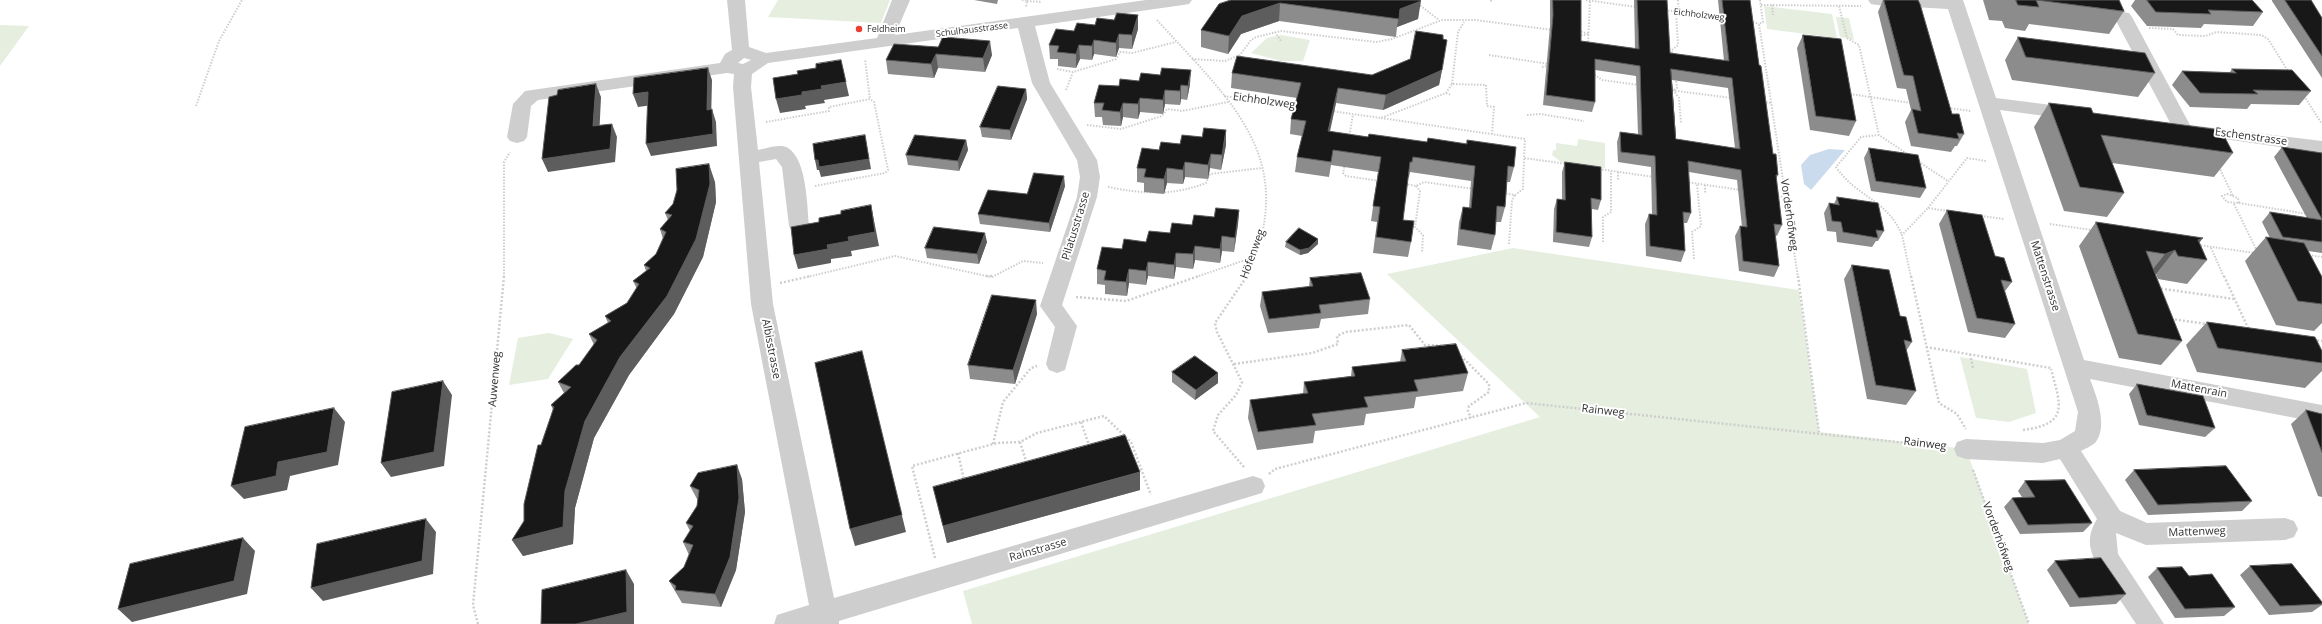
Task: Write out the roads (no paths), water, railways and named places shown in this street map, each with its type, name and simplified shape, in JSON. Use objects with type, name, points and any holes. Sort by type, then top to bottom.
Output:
[{"type":"street","name":"Albisstrasse","points":[[736,0],[744,62],[742,87],[760,288],[825,619]]},
{"type":"street","points":[[884,41],[901,0]]},
{"type":"street","name":"Schulhausstrasse","points":[[518,137],[522,104],[532,95],[862,44],[1025,23],[1183,0]]},
{"type":"street","points":[[1877,0],[1954,2]]},
{"type":"street","name":"Mattenstrasse","points":[[1954,2],[1976,106],[2027,221],[2090,412],[2086,436],[2066,448],[2044,453],[1966,449]]},
{"type":"street","points":[[2126,22],[2182,128]]},
{"type":"street","name":"Pilatusstrasse","points":[[1025,23],[1041,83],[1087,160],[1089,182],[1086,197],[1051,306],[1066,326],[1057,364]]},
{"type":"street","points":[[1976,106],[2091,116]]},
{"type":"street","name":"Eschenstrasse","points":[[2160,125],[2322,147]]},
{"type":"street","points":[[748,158],[781,152],[792,166],[796,189],[799,226]]},
{"type":"street","name":"Mattenrain","points":[[2075,367],[2322,414]]},
{"type":"street","points":[[2066,448],[2111,519],[2102,534],[2106,557],[2151,624]]},
{"type":"street","name":"Rainstrasse","points":[[787,624],[825,619],[941,579],[1254,486]]},
{"type":"street","name":"Mattenweg","points":[[2111,519],[2146,534],[2285,529]]},
{"type":"water","points":[[1829,149],[1845,150],[1811,190],[1804,184],[1801,165],[1810,155]]},
{"type":"place","name":"Feldheim","points":[[859,29]]}]
